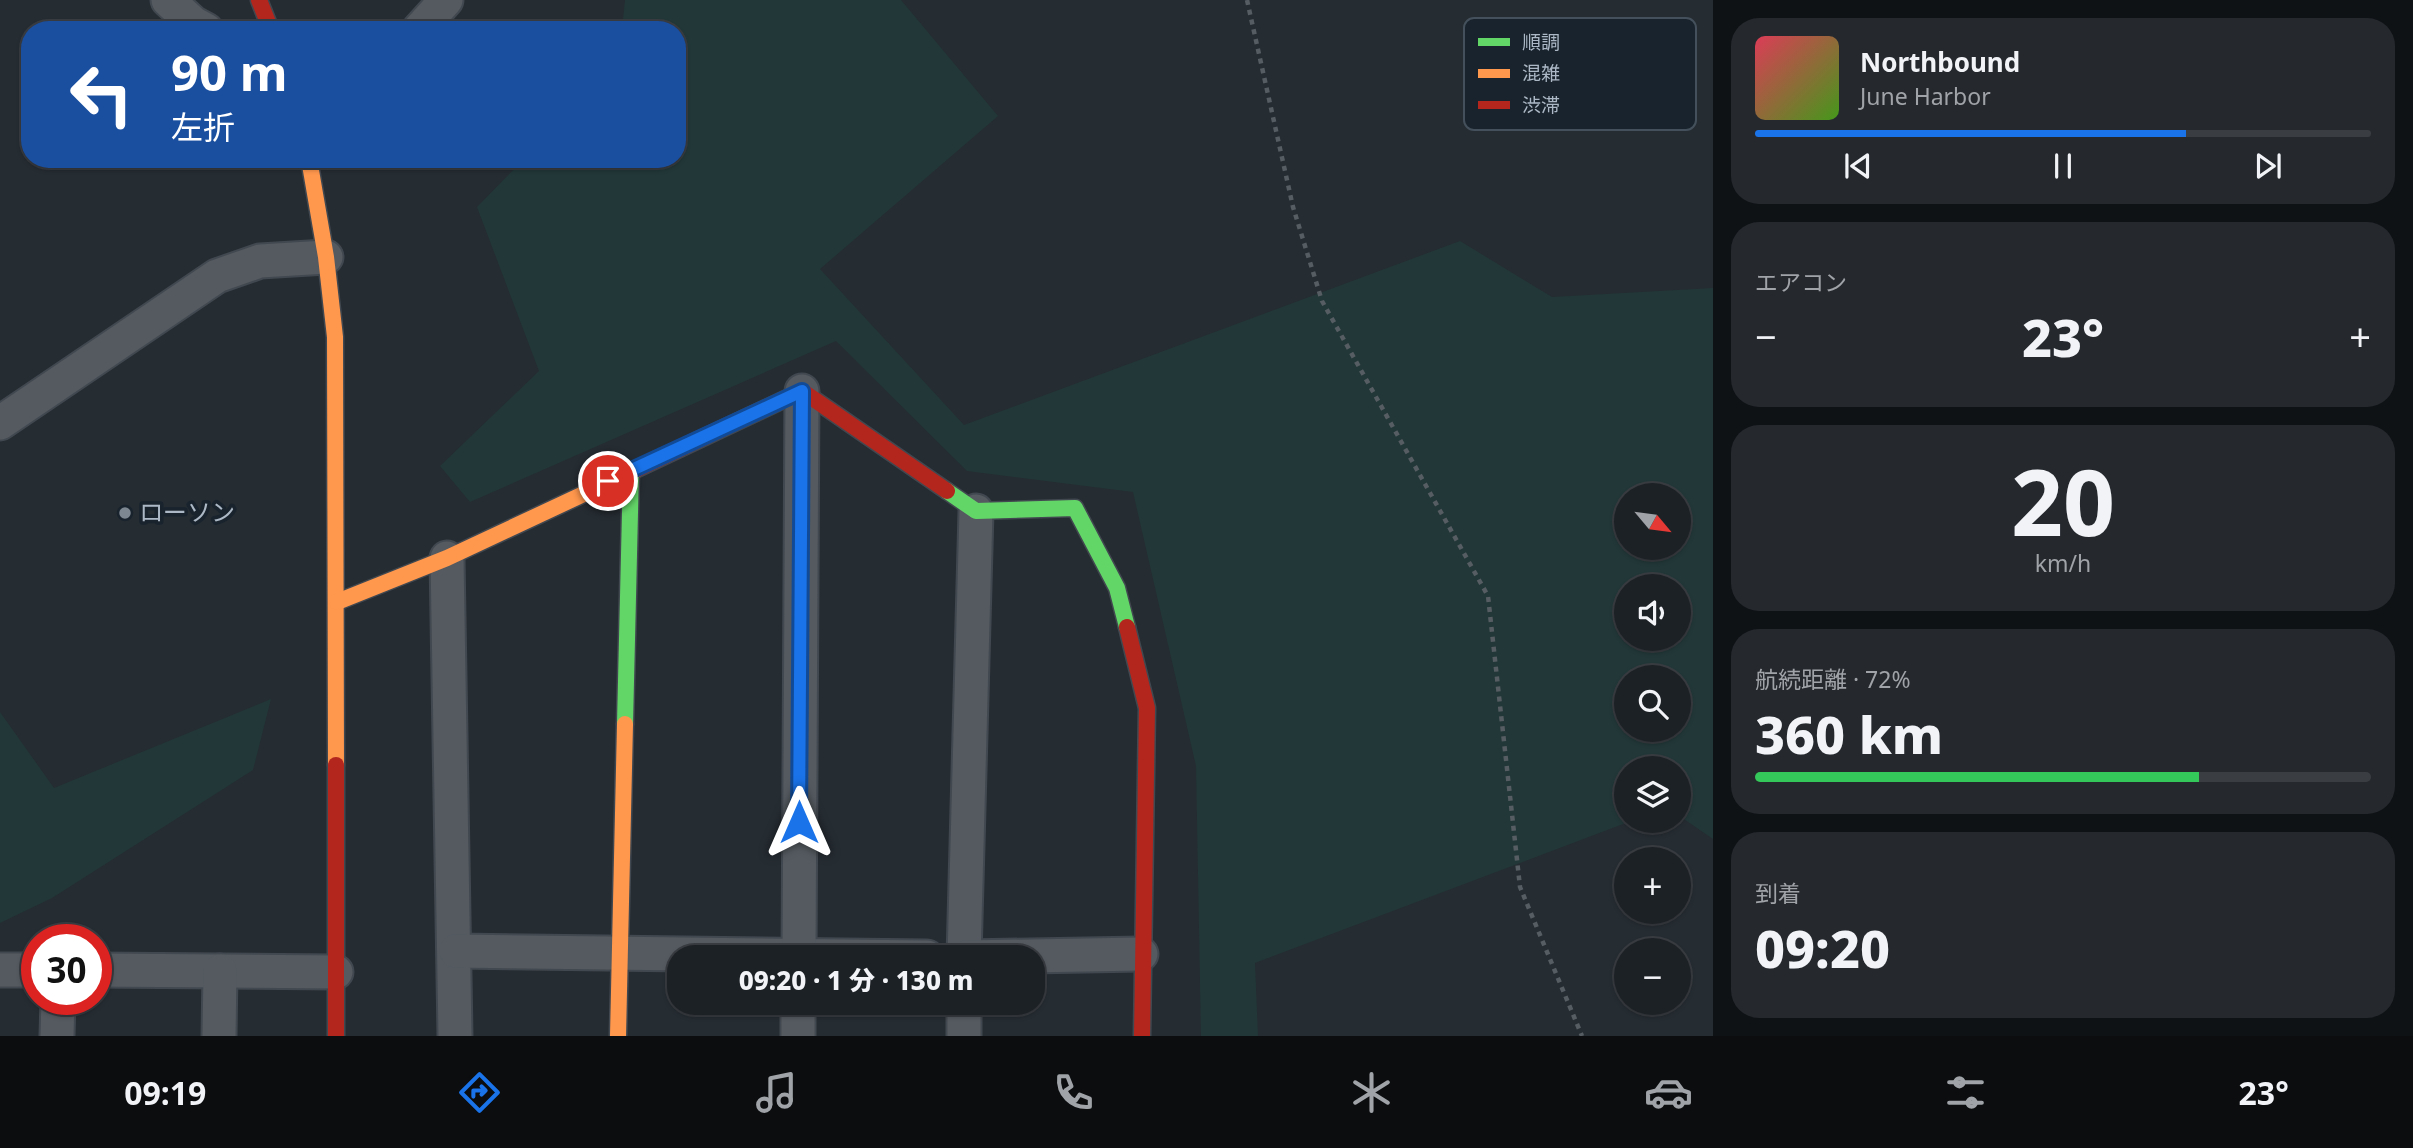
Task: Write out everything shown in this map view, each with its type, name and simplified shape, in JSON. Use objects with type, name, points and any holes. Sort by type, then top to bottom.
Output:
[{"type":"street","points":[[169,0],[191,21]]},
{"type":"street","points":[[259,0],[267,21]]},
{"type":"street","points":[[427,21],[446,0]]},
{"type":"street","points":[[311,168],[326,257],[335,337],[336,1036]]},
{"type":"street","points":[[0,423],[217,276],[260,261],[326,257]]},
{"type":"street","points":[[337,602],[447,558],[802,391]]},
{"type":"street","points":[[802,391],[976,511],[1074,508],[1117,588],[1147,708],[1141,954],[1142,1036]]},
{"type":"street","points":[[799,945],[802,391]]},
{"type":"street","points":[[618,1036],[631,470]]},
{"type":"street","points":[[965,945],[976,511]]},
{"type":"street","points":[[447,558],[456,951],[455,1036]]},
{"type":"street","points":[[456,951],[667,954]]},
{"type":"street","points":[[1045,956],[1141,954]]},
{"type":"street","points":[[0,970],[21,970]]},
{"type":"street","points":[[112,970],[336,972]]},
{"type":"street","points":[[219,971],[219,1036]]},
{"type":"street","points":[[57,1036],[58,1015]]},
{"type":"street","points":[[798,1015],[798,1036]]},
{"type":"street","points":[[964,1015],[964,1036]]},
{"type":"path","points":[[1247,0],[1293,207],[1322,301],[1488,596],[1520,887],[1581,1036]]},
{"type":"green space","points":[[625,0],[901,0],[998,116],[820,269],[964,425],[1460,241],[1552,297],[1713,288],[1713,839],[1691,824],[1691,756],[1614,756],[1614,827],[1255,963],[1258,1036],[1201,1036],[1196,766],[1133,492],[967,471],[836,341],[470,502],[440,466],[539,371],[477,207],[515,168],[686,168],[686,21],[623,21]]},
{"type":"green space","points":[[271,699],[253,770],[52,898],[0,923],[0,712],[54,788]]},
{"type":"traffic: fast","points":[[625,724],[631,470]]},
{"type":"traffic: fast","points":[[947,491],[976,511],[1075,508],[1117,588],[1127,627]]},
{"type":"traffic: slow","points":[[311,168],[326,257],[335,337],[336,765]]},
{"type":"traffic: slow","points":[[337,602],[447,558],[637,469]]},
{"type":"traffic: slow","points":[[618,1036],[625,724]]},
{"type":"traffic: jam","points":[[259,0],[267,21]]},
{"type":"traffic: jam","points":[[637,469],[802,391],[947,491]]},
{"type":"traffic: jam","points":[[1127,627],[1147,708],[1142,1036]]},
{"type":"traffic: jam","points":[[336,765],[336,1036]]},
{"type":"place","name":"ローソン","points":[[125,513]]},
{"type":"route","points":[[608,481],[802,391],[799,822]]}]
